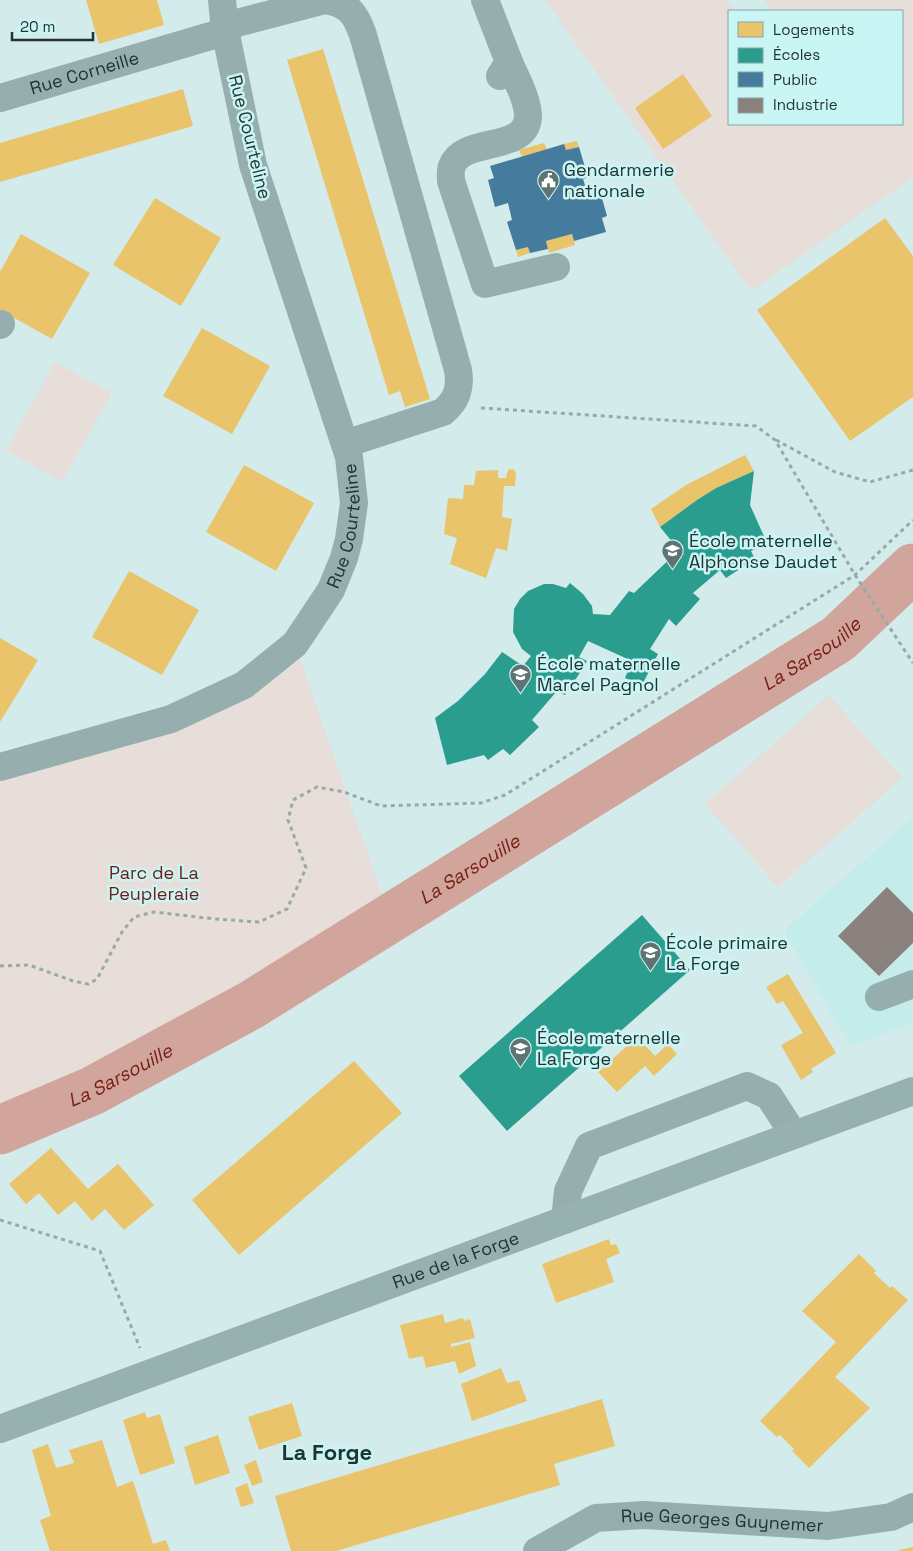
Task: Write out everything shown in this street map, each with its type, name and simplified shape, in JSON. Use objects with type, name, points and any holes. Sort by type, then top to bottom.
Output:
[{"type":"main road","name":"Rue de la Forge","points":[[0,1429],[913,1091]]},
{"type":"street","name":"Rue Courteline","points":[[0,766],[171,719],[244,685],[295,644],[331,590],[344,558],[349,539],[354,502],[350,465],[345,444],[253,165],[225,30],[222,0]]},
{"type":"street","name":"Rue Corneille","points":[[0,98],[214,35],[237,24],[325,0],[344,6],[353,13],[358,21],[458,370],[460,388],[450,406]]},
{"type":"street","points":[[485,0],[505,69],[525,102],[528,118],[522,132],[508,140],[471,149],[459,154],[451,167],[451,181],[485,284],[556,267]]},
{"type":"street","points":[[345,444],[443,412],[450,406]]},
{"type":"street","points":[[879,997],[913,984]]},
{"type":"street","points":[[565,1220],[568,1191],[589,1146],[747,1086],[769,1096],[794,1135]]},
{"type":"street","name":"Rue Georges Guynemer","points":[[537,1551],[596,1518],[644,1515],[828,1526],[891,1517],[913,1507]]},
{"type":"path","points":[[450,406],[756,426],[775,440],[835,472],[870,482],[913,470]]},
{"type":"path","points":[[775,440],[855,575],[913,663]]},
{"type":"path","points":[[0,966],[29,965],[73,981],[88,984],[97,979],[122,932],[134,917],[154,912],[259,922],[287,909],[306,868],[288,820],[293,800],[317,787],[344,792],[381,806],[481,803],[505,795],[855,575],[913,520]]},
{"type":"path","points":[[0,1220],[100,1251],[150,1373]]},
{"type":"shaded area","points":[[913,817],[913,1023],[851,1046],[784,931]]},
{"type":"green space","points":[[545,0],[727,0],[734,10],[728,10],[728,125],[903,125],[903,10],[771,10],[764,0],[913,0],[913,177],[751,291]]},
{"type":"green space","points":[[55,362],[112,393],[62,482],[6,450]]},
{"type":"green space","name":"Parc de La Peupleraie","points":[[295,644],[390,918],[251,1005],[92,1091],[0,1130],[0,767],[171,719]]},
{"type":"green space","points":[[829,695],[902,778],[778,887],[705,804]]},
{"type":"building: Logements","points":[[86,0],[157,0],[164,25],[99,44]]},
{"type":"building: Logements","points":[[323,49],[430,399],[405,407],[400,391],[389,395],[287,60]]},
{"type":"building: Logements","points":[[683,74],[712,116],[663,149],[635,108]]},
{"type":"building: Logements","points":[[183,89],[193,126],[0,182],[0,143]]},
{"type":"building: Logements","points":[[577,141],[579,147],[566,150],[564,144]]},
{"type":"building: Logements","points":[[544,143],[547,149],[522,157],[519,150]]},
{"type":"building: Logements","points":[[155,198],[221,238],[181,306],[113,265]]},
{"type":"building: Logements","points":[[885,218],[913,256],[913,397],[850,441],[757,310]]},
{"type":"building: Logements","points":[[21,234],[90,273],[52,339],[0,310],[0,272]]},
{"type":"building: Logements","points":[[572,234],[575,245],[549,253],[546,241]]},
{"type":"building: Logements","points":[[528,247],[530,253],[518,257],[516,250]]},
{"type":"building: Logements","points":[[202,328],[270,366],[232,434],[163,396]]},
{"type":"building: Logements","points":[[745,455],[754,471],[716,488],[660,527],[651,509],[686,485]]},
{"type":"building: Logements","points":[[244,465],[314,503],[276,571],[206,532]]},
{"type":"building: Logements","points":[[513,469],[516,473],[515,486],[504,486],[502,517],[512,519],[507,551],[496,548],[486,578],[450,564],[457,538],[444,534],[448,498],[463,499],[464,485],[474,485],[476,471],[498,470],[498,478],[506,478],[508,470]]},
{"type":"building: Logements","points":[[129,571],[199,610],[162,675],[92,637]]},
{"type":"building: Logements","points":[[0,638],[38,660],[0,722]]},
{"type":"building: Logements","points":[[788,974],[836,1053],[811,1069],[813,1072],[801,1080],[781,1045],[803,1033],[783,1001],[777,1004],[766,987]]},
{"type":"building: Logements","points":[[637,1037],[655,1056],[668,1044],[677,1054],[654,1076],[645,1066],[617,1092],[598,1072]]},
{"type":"building: Logements","points":[[354,1061],[402,1113],[239,1255],[192,1200]]},
{"type":"building: Logements","points":[[51,1148],[88,1189],[118,1164],[154,1205],[124,1230],[105,1209],[92,1221],[75,1201],[58,1215],[39,1193],[26,1204],[9,1184]]},
{"type":"building: Logements","points":[[609,1239],[611,1245],[616,1244],[620,1253],[606,1259],[614,1282],[556,1303],[542,1264]]},
{"type":"building: Logements","points":[[859,1254],[876,1271],[874,1273],[890,1288],[892,1286],[908,1300],[835,1377],[870,1408],[809,1468],[792,1451],[794,1449],[780,1435],[777,1437],[760,1421],[836,1342],[802,1311]]},
{"type":"building: Logements","points":[[443,1314],[445,1323],[463,1318],[464,1321],[470,1319],[475,1338],[451,1344],[451,1347],[470,1342],[476,1366],[459,1374],[455,1361],[426,1368],[423,1356],[409,1359],[400,1325]]},
{"type":"building: Logements","points":[[501,1368],[507,1383],[519,1380],[527,1401],[472,1421],[461,1384]]},
{"type":"building: Logements","points":[[602,1399],[615,1446],[554,1464],[560,1485],[336,1551],[291,1551],[275,1496]]},
{"type":"building: Logements","points":[[292,1403],[302,1436],[259,1450],[248,1417]]},
{"type":"building: Logements","points":[[145,1412],[147,1418],[160,1414],[175,1463],[140,1475],[123,1420]]},
{"type":"building: Logements","points":[[218,1435],[230,1473],[195,1485],[184,1447]]},
{"type":"building: Logements","points":[[102,1440],[117,1487],[133,1481],[153,1544],[166,1540],[170,1551],[50,1551],[40,1520],[51,1516],[32,1450],[48,1444],[56,1468],[74,1463],[69,1450]]},
{"type":"building: Logements","points":[[256,1460],[263,1482],[252,1486],[244,1465]]},
{"type":"building: Logements","points":[[247,1483],[254,1503],[241,1507],[235,1488]]},
{"type":"building: Logements","points":[[913,1547],[913,1551],[899,1551],[899,1550]]},
{"type":"building: Écoles","points":[[754,471],[750,505],[767,543],[751,551],[755,559],[726,578],[720,570],[693,593],[700,599],[676,626],[669,619],[650,649],[658,654],[642,685],[625,678],[632,661],[588,641],[579,657],[587,661],[574,682],[565,695],[557,691],[532,720],[539,727],[510,755],[503,749],[488,760],[484,755],[447,765],[435,718],[458,701],[485,674],[502,652],[523,666],[531,656],[522,649],[513,632],[514,609],[528,591],[544,584],[553,584],[566,588],[570,583],[583,594],[592,606],[593,614],[610,615],[629,591],[634,593],[679,550],[660,527],[716,488]]},
{"type":"building: Écoles","points":[[642,915],[690,970],[507,1131],[459,1076]]},
{"type":"building: Public","name":"Gendarmerie nationale","points":[[564,144],[566,150],[579,147],[588,177],[583,179],[588,194],[600,191],[607,216],[602,218],[606,232],[574,241],[572,234],[546,241],[548,249],[530,253],[528,247],[516,250],[507,222],[512,220],[508,203],[495,207],[488,180],[494,178],[490,166]]},
{"type":"building: Industrie","points":[[887,887],[913,913],[913,943],[879,976],[838,936]]},
{"type":"waterway","name":"La Sarsouille","points":[[0,1130],[92,1091],[251,1005],[838,639],[913,568]]},
{"type":"place","name":"Gendarmerie nationale","points":[[548,199]]},
{"type":"place","name":"École maternelle Alphonse Daudet","points":[[673,570]]},
{"type":"place","name":"École maternelle Marcel Pagnol","points":[[521,693]]},
{"type":"place","name":"École primaire La Forge","points":[[650,972]]},
{"type":"place","name":"École maternelle La Forge","points":[[521,1067]]},
{"type":"district","name":"La Forge","points":[[327,1452]]}]
